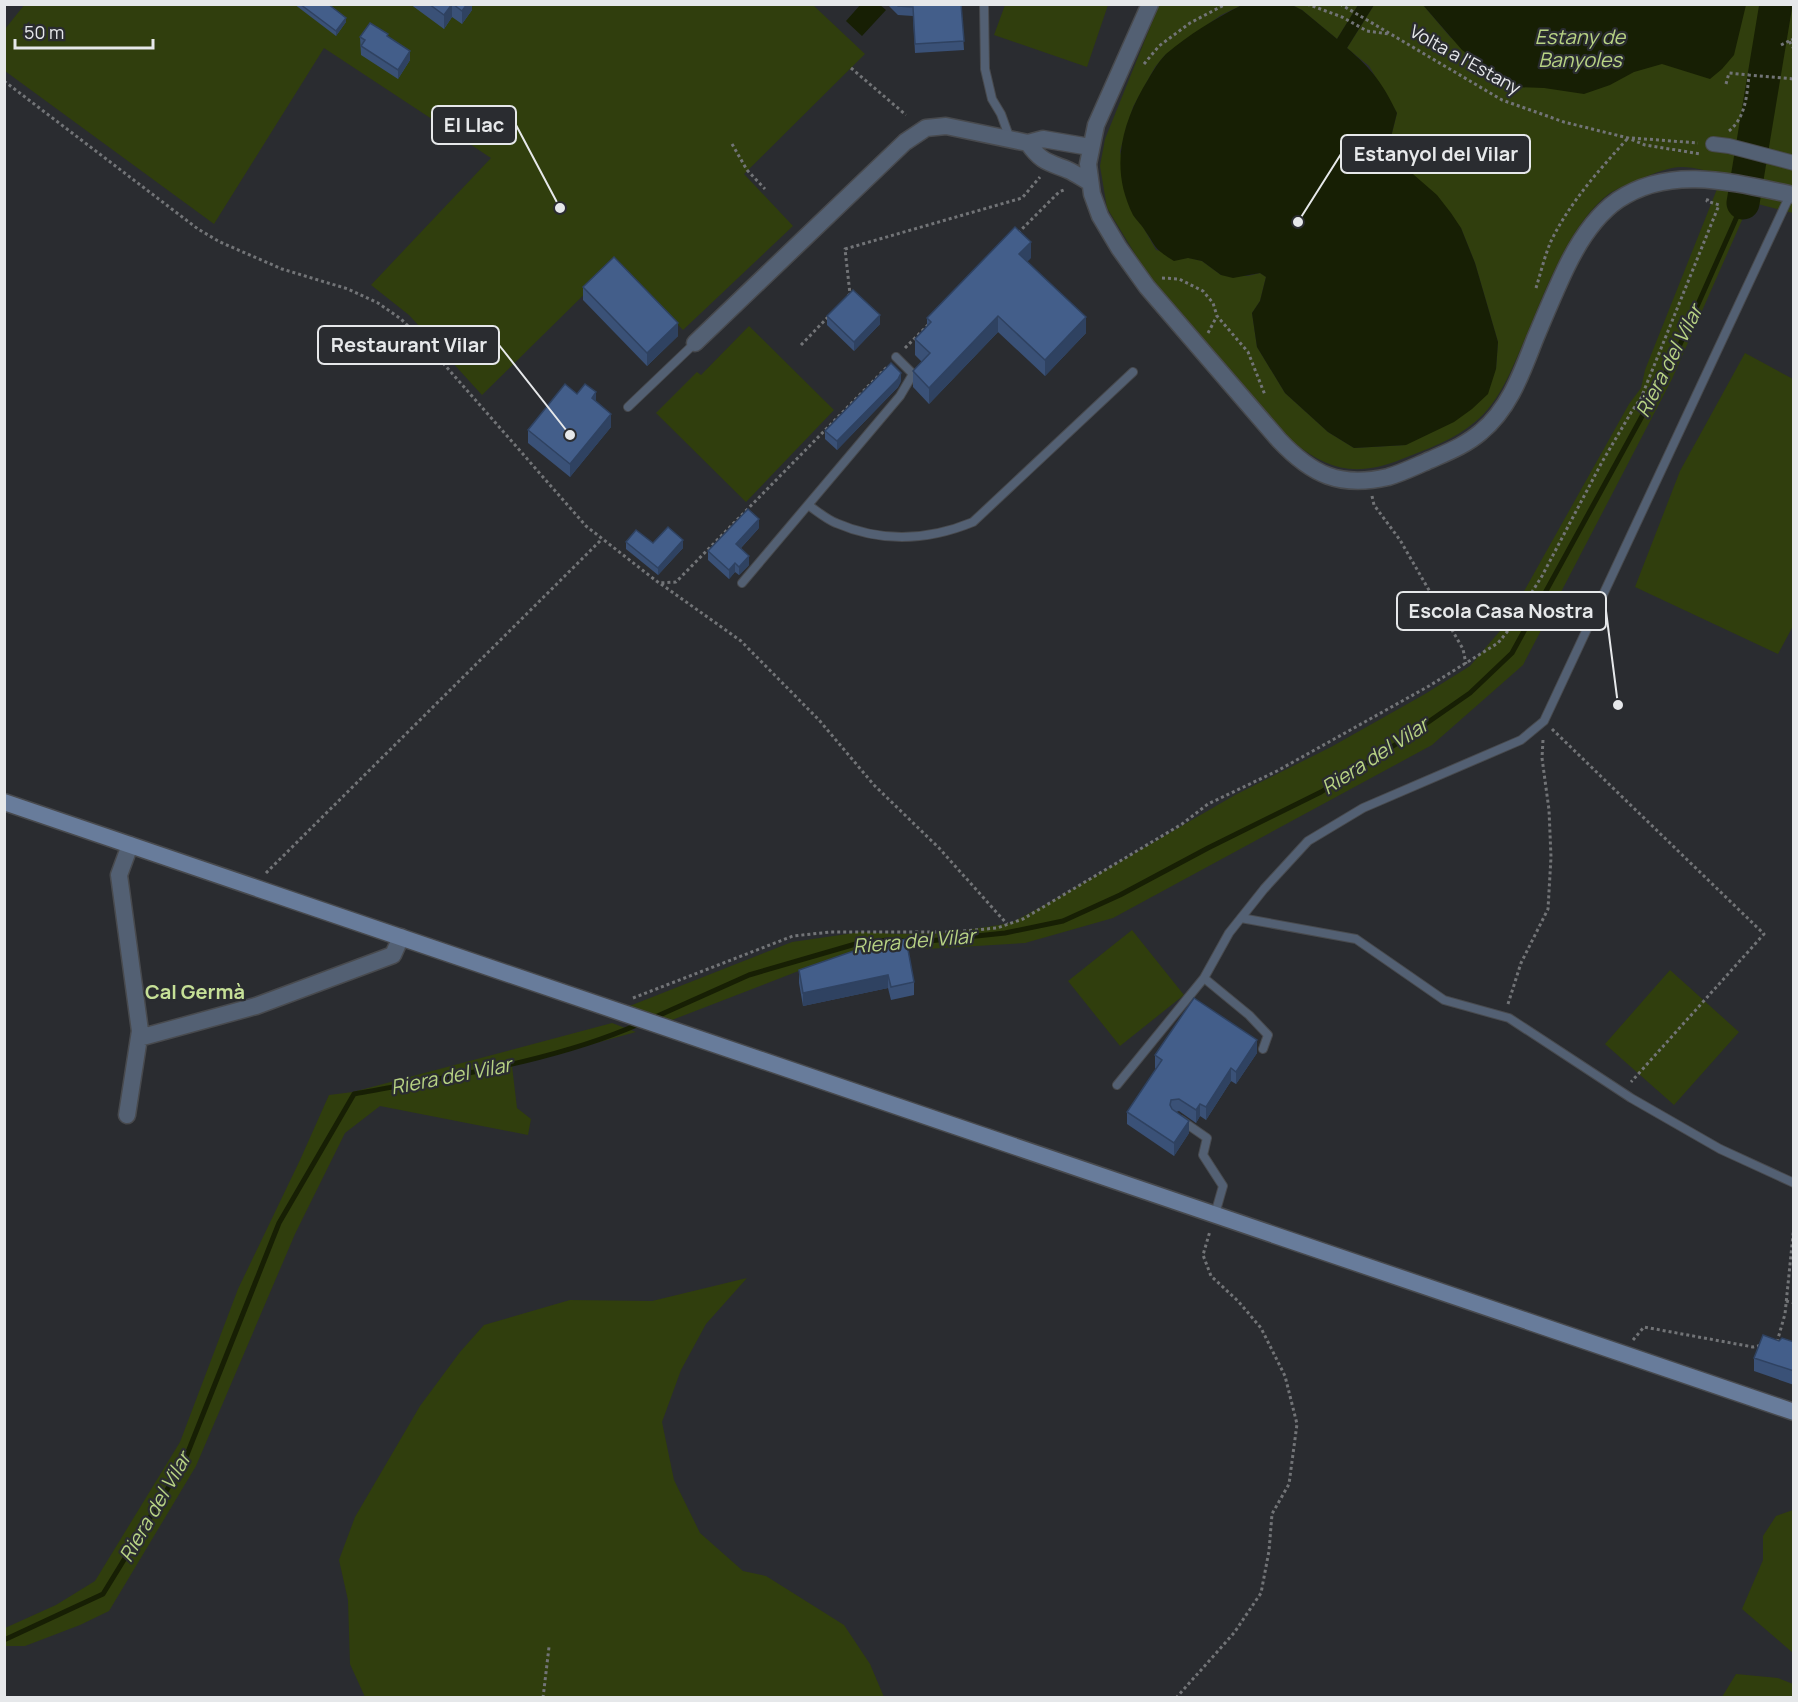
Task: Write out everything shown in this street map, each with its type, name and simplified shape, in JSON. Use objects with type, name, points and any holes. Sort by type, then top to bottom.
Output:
[{"type":"main road","points":[[4,802],[1794,1412]]},
{"type":"street","points":[[1149,5],[1096,125],[1090,147],[1089,182],[1100,216],[1119,248],[1147,287],[1279,440],[1295,457],[1318,474],[1343,481],[1369,481],[1397,475],[1457,448],[1482,431],[1516,386],[1552,297],[1573,253],[1604,211],[1629,193],[1670,179],[1686,178],[1792,195]]},
{"type":"street","points":[[695,343],[897,150],[926,128],[946,126],[1028,143],[1043,139],[1078,147],[1090,147]]},
{"type":"street","points":[[1028,143],[1046,163],[1070,171],[1089,182]]},
{"type":"street","points":[[1708,149],[1732,147],[1794,163]]},
{"type":"street","points":[[127,1115],[140,1031],[119,875],[130,845]]},
{"type":"street","points":[[139,1038],[256,1006],[393,955],[401,938]]},
{"type":"lane","points":[[984,4],[985,69],[992,99],[1001,114],[1010,140]]},
{"type":"lane","points":[[1117,1085],[1204,978],[1229,933],[1264,889],[1308,841],[1363,807],[1521,740],[1544,721],[1792,195]]},
{"type":"lane","points":[[628,407],[695,343]]},
{"type":"lane","points":[[742,583],[900,396],[912,374],[896,357]]},
{"type":"lane","points":[[808,505],[833,522],[862,533],[924,537],[973,522],[1133,372]]},
{"type":"lane","points":[[1241,918],[1356,939],[1444,1000],[1509,1018],[1622,1092],[1720,1149],[1794,1183]]},
{"type":"lane","points":[[1204,978],[1249,1015],[1269,1035],[1263,1049]]},
{"type":"lane","points":[[1176,1117],[1207,1138],[1203,1155],[1223,1186],[1215,1214]]},
{"type":"path","points":[[1141,67],[1159,46],[1190,23],[1226,4]]},
{"type":"path","name":"Volta a l'Estany","points":[[1307,4],[1341,17],[1367,31],[1394,35]]},
{"type":"path","name":"Volta a l'Estany","points":[[1340,4],[1502,100],[1564,122],[1628,138],[1708,149]]},
{"type":"path","points":[[1781,45],[1794,39]]},
{"type":"path","points":[[1789,41],[1794,49]]},
{"type":"path","points":[[851,68],[906,115]]},
{"type":"path","points":[[1726,84],[1729,73],[1793,79]]},
{"type":"path","points":[[1708,149],[1733,128],[1745,107],[1749,75]]},
{"type":"path","points":[[4,81],[198,229],[213,238],[282,269],[348,289],[378,303],[401,319],[429,347],[586,526],[659,583],[741,641],[819,720],[874,785],[939,848],[1007,924]]},
{"type":"path","points":[[1536,290],[1551,241],[1567,212],[1596,173],[1628,138]]},
{"type":"path","name":"Volta a l'Estany","points":[[1628,138],[1644,145],[1708,149]]},
{"type":"path","points":[[732,144],[747,170],[765,189]]},
{"type":"path","points":[[842,303],[850,294],[844,249],[1022,198],[1044,172]]},
{"type":"path","points":[[619,1011],[627,1000],[793,936],[831,932],[952,932],[997,928],[1023,919],[1182,824],[1208,804],[1277,771],[1466,664],[1498,643],[1542,576],[1602,462],[1641,398],[1719,205],[1707,201],[1716,181]]},
{"type":"path","points":[[1018,233],[1059,192],[1089,182]]},
{"type":"path","points":[[1158,278],[1179,279],[1203,291],[1213,303],[1217,316],[1248,352],[1265,396]]},
{"type":"path","points":[[801,345],[834,311]]},
{"type":"path","points":[[659,583],[676,582],[937,316]]},
{"type":"path","points":[[1369,481],[1374,505],[1400,540],[1425,582],[1463,649],[1466,664]]},
{"type":"path","points":[[252,887],[602,539]]},
{"type":"path","points":[[1504,1017],[1521,963],[1548,909],[1551,856],[1549,810],[1542,758],[1544,721]]},
{"type":"path","points":[[1544,721],[1764,934],[1622,1092]]},
{"type":"path","points":[[1176,1698],[1234,1633],[1261,1593],[1269,1551],[1272,1514],[1289,1484],[1297,1424],[1285,1376],[1261,1328],[1238,1300],[1211,1276],[1203,1255],[1215,1214]]},
{"type":"path","points":[[1634,1337],[1644,1327],[1753,1347],[1778,1342],[1786,1301],[1794,1225]]},
{"type":"path","points":[[1786,1301],[1794,1303]]},
{"type":"path","points":[[543,1698],[549,1647]]},
{"type":"green space","points":[[25,4],[813,5],[865,54],[744,174],[793,226],[683,330],[617,262],[482,395],[409,315],[371,285],[491,158],[324,48],[214,224],[5,71],[5,29]]},
{"type":"green space","points":[[1005,4],[1108,5],[1087,67],[994,35]]},
{"type":"green space","points":[[1159,5],[1242,5],[1221,15],[1165,55],[1155,67],[1133,107],[1120,151],[1134,216],[1156,250],[1202,261],[1221,275],[1248,276],[1260,273],[1266,277],[1260,301],[1252,313],[1257,347],[1285,393],[1328,432],[1354,448],[1406,445],[1496,369],[1498,342],[1475,263],[1461,228],[1398,161],[1390,141],[1397,113],[1369,66],[1347,48],[1374,5],[1423,5],[1451,38],[1713,5],[1793,5],[1793,213],[1750,202],[1672,379],[1523,665],[1432,745],[1113,918],[1025,943],[926,949],[899,946],[862,949],[672,1020],[627,1007],[792,942],[861,932],[948,933],[1011,923],[1235,795],[1331,747],[1425,694],[1470,666],[1505,625],[1629,404],[1641,388],[1645,370],[1723,174],[1687,167],[1667,169],[1610,193],[1595,206],[1559,261],[1515,363],[1498,395],[1484,414],[1458,434],[1431,448],[1386,465],[1357,469],[1331,465],[1306,452],[1293,442],[1146,272],[1107,208],[1100,166],[1105,139]]},
{"type":"green space","points":[[1292,5],[1358,5],[1337,39],[1302,10]]},
{"type":"green space","points":[[749,326],[834,410],[746,502],[656,413],[697,372],[701,375]]},
{"type":"green space","points":[[1745,353],[1793,379],[1793,626],[1778,654],[1635,587],[1680,471]]},
{"type":"green space","points":[[1132,930],[1184,995],[1120,1046],[1068,981]]},
{"type":"green space","points":[[1670,970],[1739,1032],[1674,1105],[1605,1044]]},
{"type":"green space","points":[[612,1023],[636,1032],[512,1066],[517,1108],[531,1119],[528,1135],[380,1106],[345,1133],[295,1234],[196,1466],[109,1611],[25,1646],[5,1646],[5,1628],[56,1605],[95,1581],[180,1442],[238,1289],[329,1095],[353,1092]]},
{"type":"green space","points":[[747,1278],[706,1324],[681,1370],[662,1422],[674,1480],[700,1533],[743,1571],[766,1576],[844,1625],[870,1664],[884,1697],[365,1697],[350,1664],[348,1600],[339,1560],[355,1517],[420,1406],[460,1352],[484,1325],[570,1300],[652,1301]]},
{"type":"green space","points":[[1794,1510],[1793,1653],[1742,1609],[1763,1560],[1763,1536],[1776,1516]]},
{"type":"green space","points":[[1736,1674],[1778,1678],[1793,1684],[1793,1697],[1722,1697]]},
{"type":"water","points":[[861,4],[880,5],[886,10],[862,36],[846,21]]},
{"type":"water","points":[[1242,5],[1292,5],[1302,10],[1337,39],[1358,5],[1374,5],[1347,48],[1376,78],[1397,113],[1390,141],[1398,161],[1437,195],[1451,213],[1461,228],[1475,263],[1498,342],[1496,369],[1488,394],[1454,422],[1406,445],[1354,448],[1328,432],[1285,393],[1257,347],[1252,313],[1260,301],[1266,277],[1260,273],[1233,278],[1221,275],[1202,261],[1188,258],[1174,261],[1156,247],[1133,215],[1126,199],[1120,166],[1121,150],[1129,119],[1143,88],[1166,54],[1202,27]]},
{"type":"water","name":"Estany de Banyoles","points":[[1423,5],[1746,5],[1734,55],[1710,79],[1662,64],[1634,72],[1610,85],[1584,94],[1544,88],[1514,87],[1462,50]]},
{"type":"building","points":[[300,4],[328,4],[346,18],[336,31]]},
{"type":"building","points":[[429,4],[452,4],[444,15]]},
{"type":"building","points":[[453,4],[467,4],[462,11]]},
{"type":"building","points":[[897,4],[961,4],[964,41],[915,44],[913,7]]},
{"type":"building","points":[[370,23],[410,51],[398,70],[361,46],[365,40],[360,37]]},
{"type":"building","points":[[1015,227],[1031,242],[1019,254],[1086,317],[1045,360],[998,316],[929,388],[913,371],[930,353],[915,339],[931,322],[927,318]]},
{"type":"building","points":[[614,257],[678,323],[647,353],[583,287]]},
{"type":"building","points":[[853,290],[880,315],[854,342],[827,316]]},
{"type":"building","points":[[891,363],[901,373],[898,379],[837,441],[825,431]]},
{"type":"building","points":[[565,384],[577,394],[585,384],[596,392],[592,398],[611,414],[570,464],[528,430]]},
{"type":"building","points":[[748,509],[759,519],[736,544],[749,556],[739,567],[735,563],[729,570],[708,551]]},
{"type":"building","points":[[668,527],[683,540],[658,568],[626,542],[636,530],[653,543]]},
{"type":"building","points":[[906,939],[914,982],[891,987],[888,975],[803,993],[799,970],[868,946]]},
{"type":"building","points":[[1194,998],[1257,1040],[1236,1072],[1231,1068],[1206,1107],[1200,1104],[1196,1110],[1179,1099],[1171,1100],[1172,1109],[1189,1121],[1174,1143],[1127,1112],[1162,1060],[1155,1055]]},
{"type":"building","points":[[1763,1335],[1779,1341],[1782,1338],[1794,1342],[1794,1371],[1754,1358]]},
{"type":"waterway","points":[[1743,203],[1776,4]]},
{"type":"waterway","name":"Riera del Vilar","points":[[653,1018],[749,975],[859,943],[888,940],[919,942],[1005,933],[1063,921],[1120,895],[1321,792],[1470,693],[1512,653],[1674,358],[1743,203]]},
{"type":"waterway","name":"Riera del Vilar","points":[[4,1640],[103,1594],[184,1462],[279,1223],[354,1094],[535,1059],[639,1024]]},
{"type":"place","name":"El Llac","points":[[560,208]]},
{"type":"place","name":"Estanyol del Vilar","points":[[1298,222]]},
{"type":"place","name":"Restaurant Vilar","points":[[570,435]]},
{"type":"place","name":"Escola Casa Nostra","points":[[1618,705]]},
{"type":"district","name":"Cal Germà","points":[[195,992]]}]
